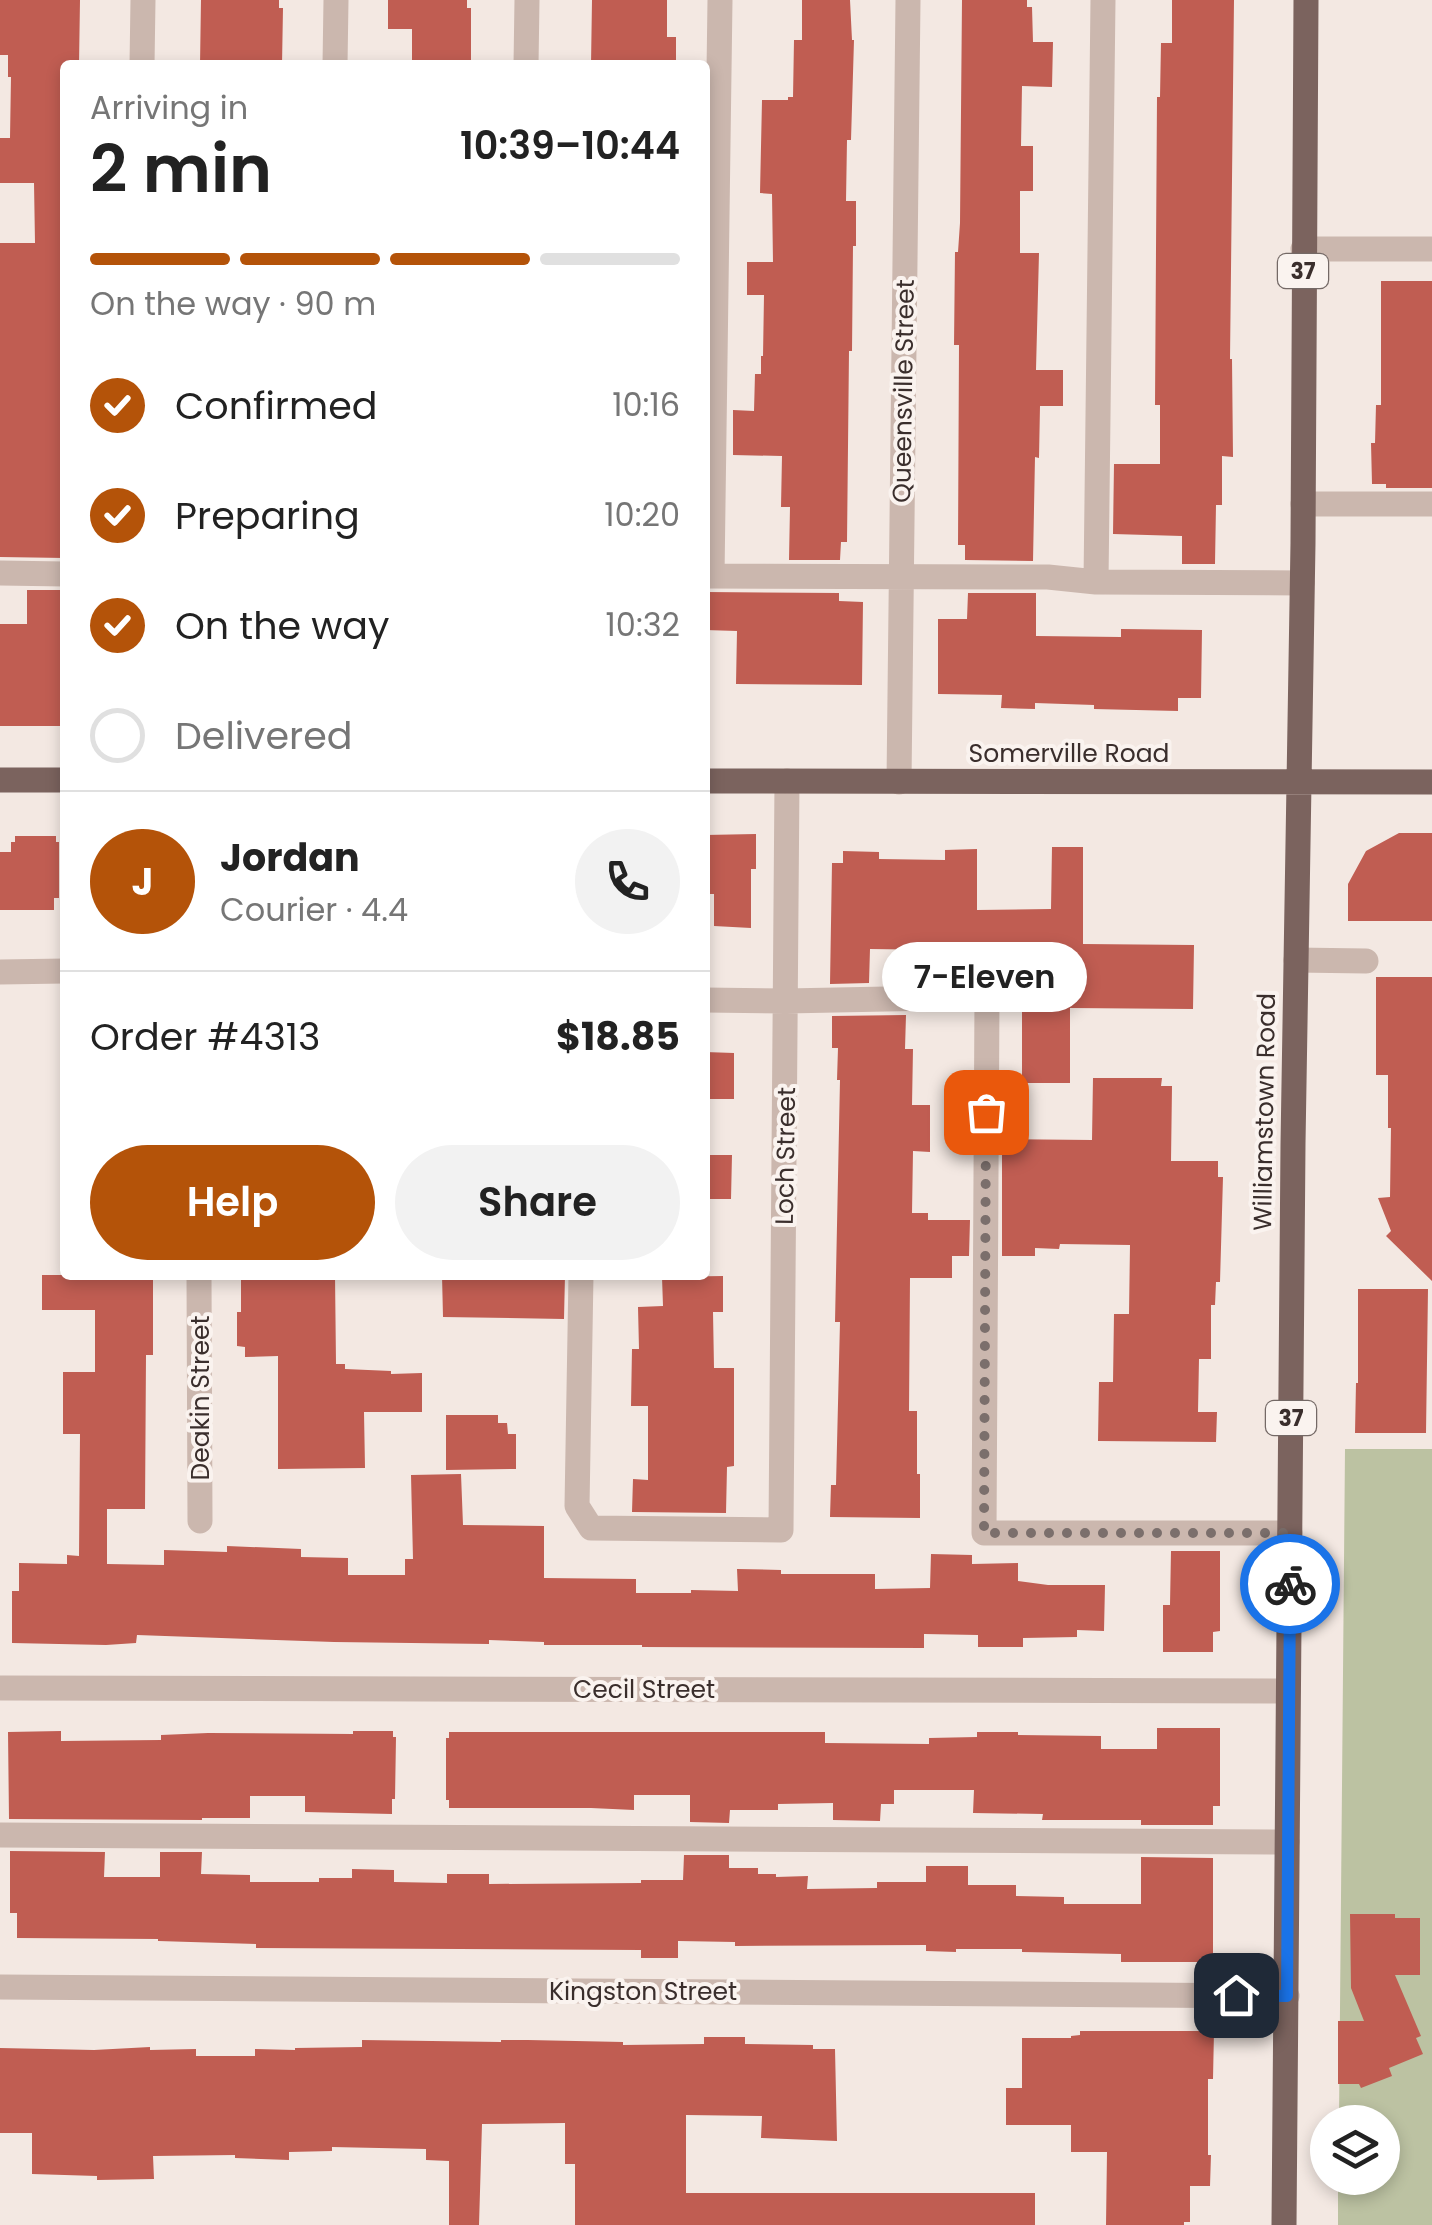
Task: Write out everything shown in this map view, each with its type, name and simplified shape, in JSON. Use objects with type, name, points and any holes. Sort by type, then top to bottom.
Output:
[{"type":"main road","name":"Williamstown Road","points":[[1284,2225],[1306,0]]},
{"type":"main road","points":[[0,780],[60,780]]},
{"type":"main road","name":"Somerville Road","points":[[710,782],[1432,782]]},
{"type":"street","points":[[142,60],[143,0]]},
{"type":"street","points":[[335,60],[336,0]]},
{"type":"street","points":[[526,60],[527,0]]},
{"type":"street","points":[[710,524],[720,0]]},
{"type":"street","name":"Queensville Street","points":[[898,782],[908,0]]},
{"type":"street","points":[[1096,582],[1103,0]]},
{"type":"street","points":[[1303,250],[1432,250]]},
{"type":"street","points":[[1303,504],[1432,504]]},
{"type":"street","points":[[0,573],[60,574]]},
{"type":"street","points":[[710,576],[1302,583]]},
{"type":"street","name":"Loch Street","points":[[581,1280],[577,1506],[591,1528],[781,1530],[787,782]]},
{"type":"street","points":[[1296,960],[1366,961]]},
{"type":"street","points":[[0,972],[60,971]]},
{"type":"street","points":[[710,1000],[988,996],[984,1533],[1290,1533]]},
{"type":"street","name":"Deakin Street","points":[[199,1280],[200,1521]]},
{"type":"street","name":"Cecil Street","points":[[0,1688],[1288,1691]]},
{"type":"street","points":[[0,1834],[1287,1842]]},
{"type":"street","name":"Kingston Street","points":[[0,1987],[1287,1996]]},
{"type":"green space","points":[[1345,1449],[1432,1449],[1432,2225],[1338,2225],[1338,2195],[1400,2195],[1400,2105],[1339,2105]]},
{"type":"building","points":[[0,0],[80,0],[79,60],[60,60],[60,558],[0,557],[0,243],[35,243],[34,183],[0,183],[0,138],[10,138],[11,77],[8,55],[0,55]]},
{"type":"building","points":[[201,0],[279,0],[279,8],[283,8],[282,60],[200,60]]},
{"type":"building","points":[[388,0],[467,0],[467,8],[471,8],[471,60],[412,60],[412,29],[388,29]]},
{"type":"building","points":[[592,0],[667,0],[667,37],[676,37],[676,60],[591,60]]},
{"type":"building","points":[[802,0],[850,0],[854,40],[846,201],[856,201],[856,246],[849,351],[847,542],[841,542],[840,560],[789,560],[790,507],[781,507],[782,456],[733,455],[733,410],[754,411],[755,374],[761,374],[763,356],[764,295],[747,295],[747,262],[773,262],[772,194],[760,193],[762,100],[793,97],[794,40],[802,40]]},
{"type":"building","points":[[962,0],[1027,0],[1027,7],[1032,7],[1033,42],[1053,42],[1052,87],[1022,86],[1021,146],[1033,146],[1033,191],[1020,191],[1020,253],[1039,253],[1036,370],[1063,370],[1063,406],[1040,406],[1033,561],[965,560],[965,545],[958,545],[959,345],[954,345],[955,252],[960,223]]},
{"type":"building","points":[[1172,0],[1234,0],[1230,359],[1233,457],[1222,456],[1222,505],[1216,505],[1215,564],[1182,564],[1182,536],[1113,534],[1114,464],[1160,464],[1160,405],[1155,405],[1157,97],[1161,43],[1172,43]]},
{"type":"building","points":[[1381,281],[1432,281],[1432,488],[1386,488],[1386,484],[1372,484],[1371,443],[1375,443],[1376,405],[1381,405]]},
{"type":"building","points":[[27,590],[60,590],[60,726],[0,726],[0,624],[27,624]]},
{"type":"building","points":[[710,592],[839,593],[839,601],[863,602],[862,685],[736,684],[737,631],[710,630]]},
{"type":"building","points":[[968,593],[1036,593],[1036,636],[1121,637],[1121,629],[1202,630],[1201,698],[1178,698],[1178,711],[1035,703],[1035,709],[1001,708],[1002,695],[938,694],[938,619],[967,619]]},
{"type":"building","points":[[1399,833],[1432,833],[1432,921],[1348,921],[1348,884],[1366,851]]},
{"type":"building","points":[[756,834],[756,869],[751,869],[751,928],[714,926],[710,835]]},
{"type":"building","points":[[15,836],[56,836],[59,898],[54,898],[54,910],[0,910],[0,852],[11,852]]},
{"type":"building","points":[[1052,847],[1083,847],[1083,944],[1194,945],[1193,1009],[1070,1008],[1070,1083],[1022,1083],[1022,979],[944,980],[944,950],[870,949],[869,983],[830,984],[832,863],[843,863],[843,851],[879,852],[879,859],[945,860],[945,850],[977,849],[977,910],[1051,909]]},
{"type":"building","points":[[1376,977],[1432,977],[1432,1281],[1386,1236],[1391,1231],[1378,1198],[1390,1197],[1391,1128],[1388,1075],[1376,1075]]},
{"type":"building","points":[[906,1015],[905,1049],[913,1049],[912,1105],[930,1105],[930,1152],[913,1151],[912,1213],[928,1213],[928,1220],[970,1220],[969,1256],[952,1256],[952,1278],[910,1278],[909,1411],[917,1411],[920,1518],[830,1517],[831,1485],[836,1485],[840,1322],[835,1322],[840,1080],[838,1048],[832,1048],[832,1016]]},
{"type":"building","points":[[710,1052],[734,1053],[734,1099],[710,1099]]},
{"type":"building","points":[[1093,1078],[1162,1078],[1161,1086],[1172,1086],[1171,1161],[1218,1161],[1218,1177],[1223,1177],[1220,1282],[1216,1282],[1215,1305],[1211,1305],[1211,1359],[1199,1359],[1198,1412],[1217,1412],[1216,1442],[1098,1441],[1099,1382],[1113,1382],[1114,1314],[1129,1314],[1130,1245],[1060,1244],[1059,1249],[1035,1248],[1035,1256],[1002,1256],[1002,1139],[1092,1140]]},
{"type":"building","points":[[710,1155],[732,1155],[731,1199],[710,1199]]},
{"type":"building","points":[[42,1275],[60,1275],[60,1280],[153,1280],[153,1355],[146,1355],[145,1509],[107,1509],[107,1564],[164,1565],[164,1550],[227,1552],[227,1546],[301,1549],[301,1557],[348,1558],[348,1575],[405,1575],[405,1559],[413,1559],[411,1475],[461,1474],[463,1525],[544,1526],[544,1578],[636,1579],[636,1593],[691,1593],[738,1591],[737,1569],[781,1570],[781,1574],[875,1574],[875,1589],[930,1588],[931,1554],[972,1555],[972,1564],[1018,1563],[1018,1581],[1105,1585],[1104,1631],[1077,1630],[1077,1637],[1023,1638],[1023,1647],[978,1647],[978,1635],[924,1634],[924,1648],[642,1647],[489,1640],[489,1644],[334,1642],[137,1635],[136,1643],[106,1645],[12,1643],[12,1591],[19,1591],[19,1563],[67,1564],[67,1555],[79,1556],[80,1434],[63,1434],[63,1372],[95,1372],[95,1310],[42,1310]]},
{"type":"building","points":[[710,1276],[723,1276],[723,1312],[713,1312],[714,1368],[734,1368],[734,1466],[727,1467],[726,1513],[632,1512],[633,1479],[648,1480],[648,1406],[631,1406],[632,1349],[639,1349],[638,1307],[663,1306],[662,1280],[710,1280]]},
{"type":"building","points":[[241,1280],[335,1280],[336,1364],[345,1364],[345,1369],[391,1374],[422,1373],[422,1412],[364,1412],[365,1468],[278,1469],[278,1356],[245,1357],[245,1347],[237,1346],[237,1312],[241,1312]]},
{"type":"building","points":[[442,1280],[565,1280],[564,1319],[443,1317]]},
{"type":"building","points":[[1358,1289],[1428,1289],[1426,1433],[1355,1433]]},
{"type":"building","points":[[446,1415],[498,1415],[498,1423],[507,1423],[508,1434],[516,1434],[516,1469],[446,1470]]},
{"type":"building","points":[[1171,1551],[1220,1551],[1220,1631],[1213,1632],[1213,1652],[1163,1652],[1163,1605],[1170,1605]]},
{"type":"building","points":[[1157,1728],[1220,1728],[1220,1806],[1213,1806],[1213,1825],[1141,1825],[1141,1820],[1042,1820],[1043,1814],[973,1813],[974,1790],[894,1790],[894,1804],[881,1804],[880,1821],[833,1820],[833,1803],[778,1804],[778,1810],[730,1810],[729,1823],[690,1822],[690,1795],[634,1795],[634,1810],[449,1808],[446,1800],[449,1732],[825,1732],[825,1743],[929,1744],[929,1738],[1018,1732],[1101,1736],[1101,1749],[1157,1749]]},
{"type":"building","points":[[61,1731],[61,1741],[161,1740],[161,1735],[208,1733],[393,1731],[396,1737],[392,1814],[305,1812],[305,1796],[250,1796],[250,1818],[9,1819],[8,1732]]},
{"type":"building","points":[[10,1851],[105,1852],[104,1877],[160,1877],[160,1852],[202,1852],[201,1874],[250,1875],[250,1882],[352,1878],[352,1869],[394,1870],[394,1882],[447,1883],[447,1874],[489,1874],[489,1884],[641,1883],[683,1880],[684,1855],[729,1855],[729,1868],[758,1868],[758,1874],[776,1877],[808,1876],[807,1889],[877,1888],[877,1882],[926,1882],[926,1866],[968,1866],[968,1885],[1016,1885],[1016,1896],[1064,1897],[1064,1904],[1141,1904],[1141,1857],[1213,1858],[1213,1958],[1200,1958],[1200,1962],[1121,1962],[1121,1954],[1022,1949],[956,1952],[926,1951],[926,1945],[735,1946],[735,1942],[678,1941],[678,1958],[641,1958],[641,1950],[256,1948],[256,1944],[158,1939],[17,1938],[17,1913],[10,1913]]},
{"type":"building","points":[[1350,1914],[1420,1918],[1420,1975],[1395,1975],[1421,2036],[1416,2038],[1423,2054],[1389,2068],[1392,2076],[1361,2088],[1359,2084],[1338,2084],[1338,2021],[1364,2021],[1351,1988]]},
{"type":"building","points":[[1080,2031],[1214,2031],[1213,2079],[1208,2079],[1210,2186],[1190,2186],[1190,2222],[1106,2225],[1107,2152],[1071,2152],[1071,2125],[1006,2125],[1006,2088],[1022,2088],[1022,2038],[1071,2038],[1080,2035]]},
{"type":"building","points":[[704,2037],[745,2037],[745,2044],[835,2049],[837,2141],[761,2138],[762,2116],[686,2115],[686,2193],[1035,2193],[1035,2225],[575,2225],[575,2164],[565,2164],[565,2123],[482,2124],[479,2225],[449,2225],[449,2161],[426,2160],[426,2149],[332,2147],[332,2151],[289,2152],[289,2160],[235,2155],[153,2156],[154,2179],[97,2180],[97,2176],[32,2174],[32,2133],[0,2133],[0,2048],[150,2047],[196,2049],[196,2056],[255,2056],[255,2049],[362,2047],[362,2040],[528,2040],[623,2045],[704,2044]]},
{"type":"way so far","points":[[986,1112],[984,1533],[1290,1533],[1290,1584]]},
{"type":"place","name":"7-Eleven","points":[[986,1112]]},
{"type":"route","points":[[1236,1995],[1287,1996],[1290,1584]]}]
